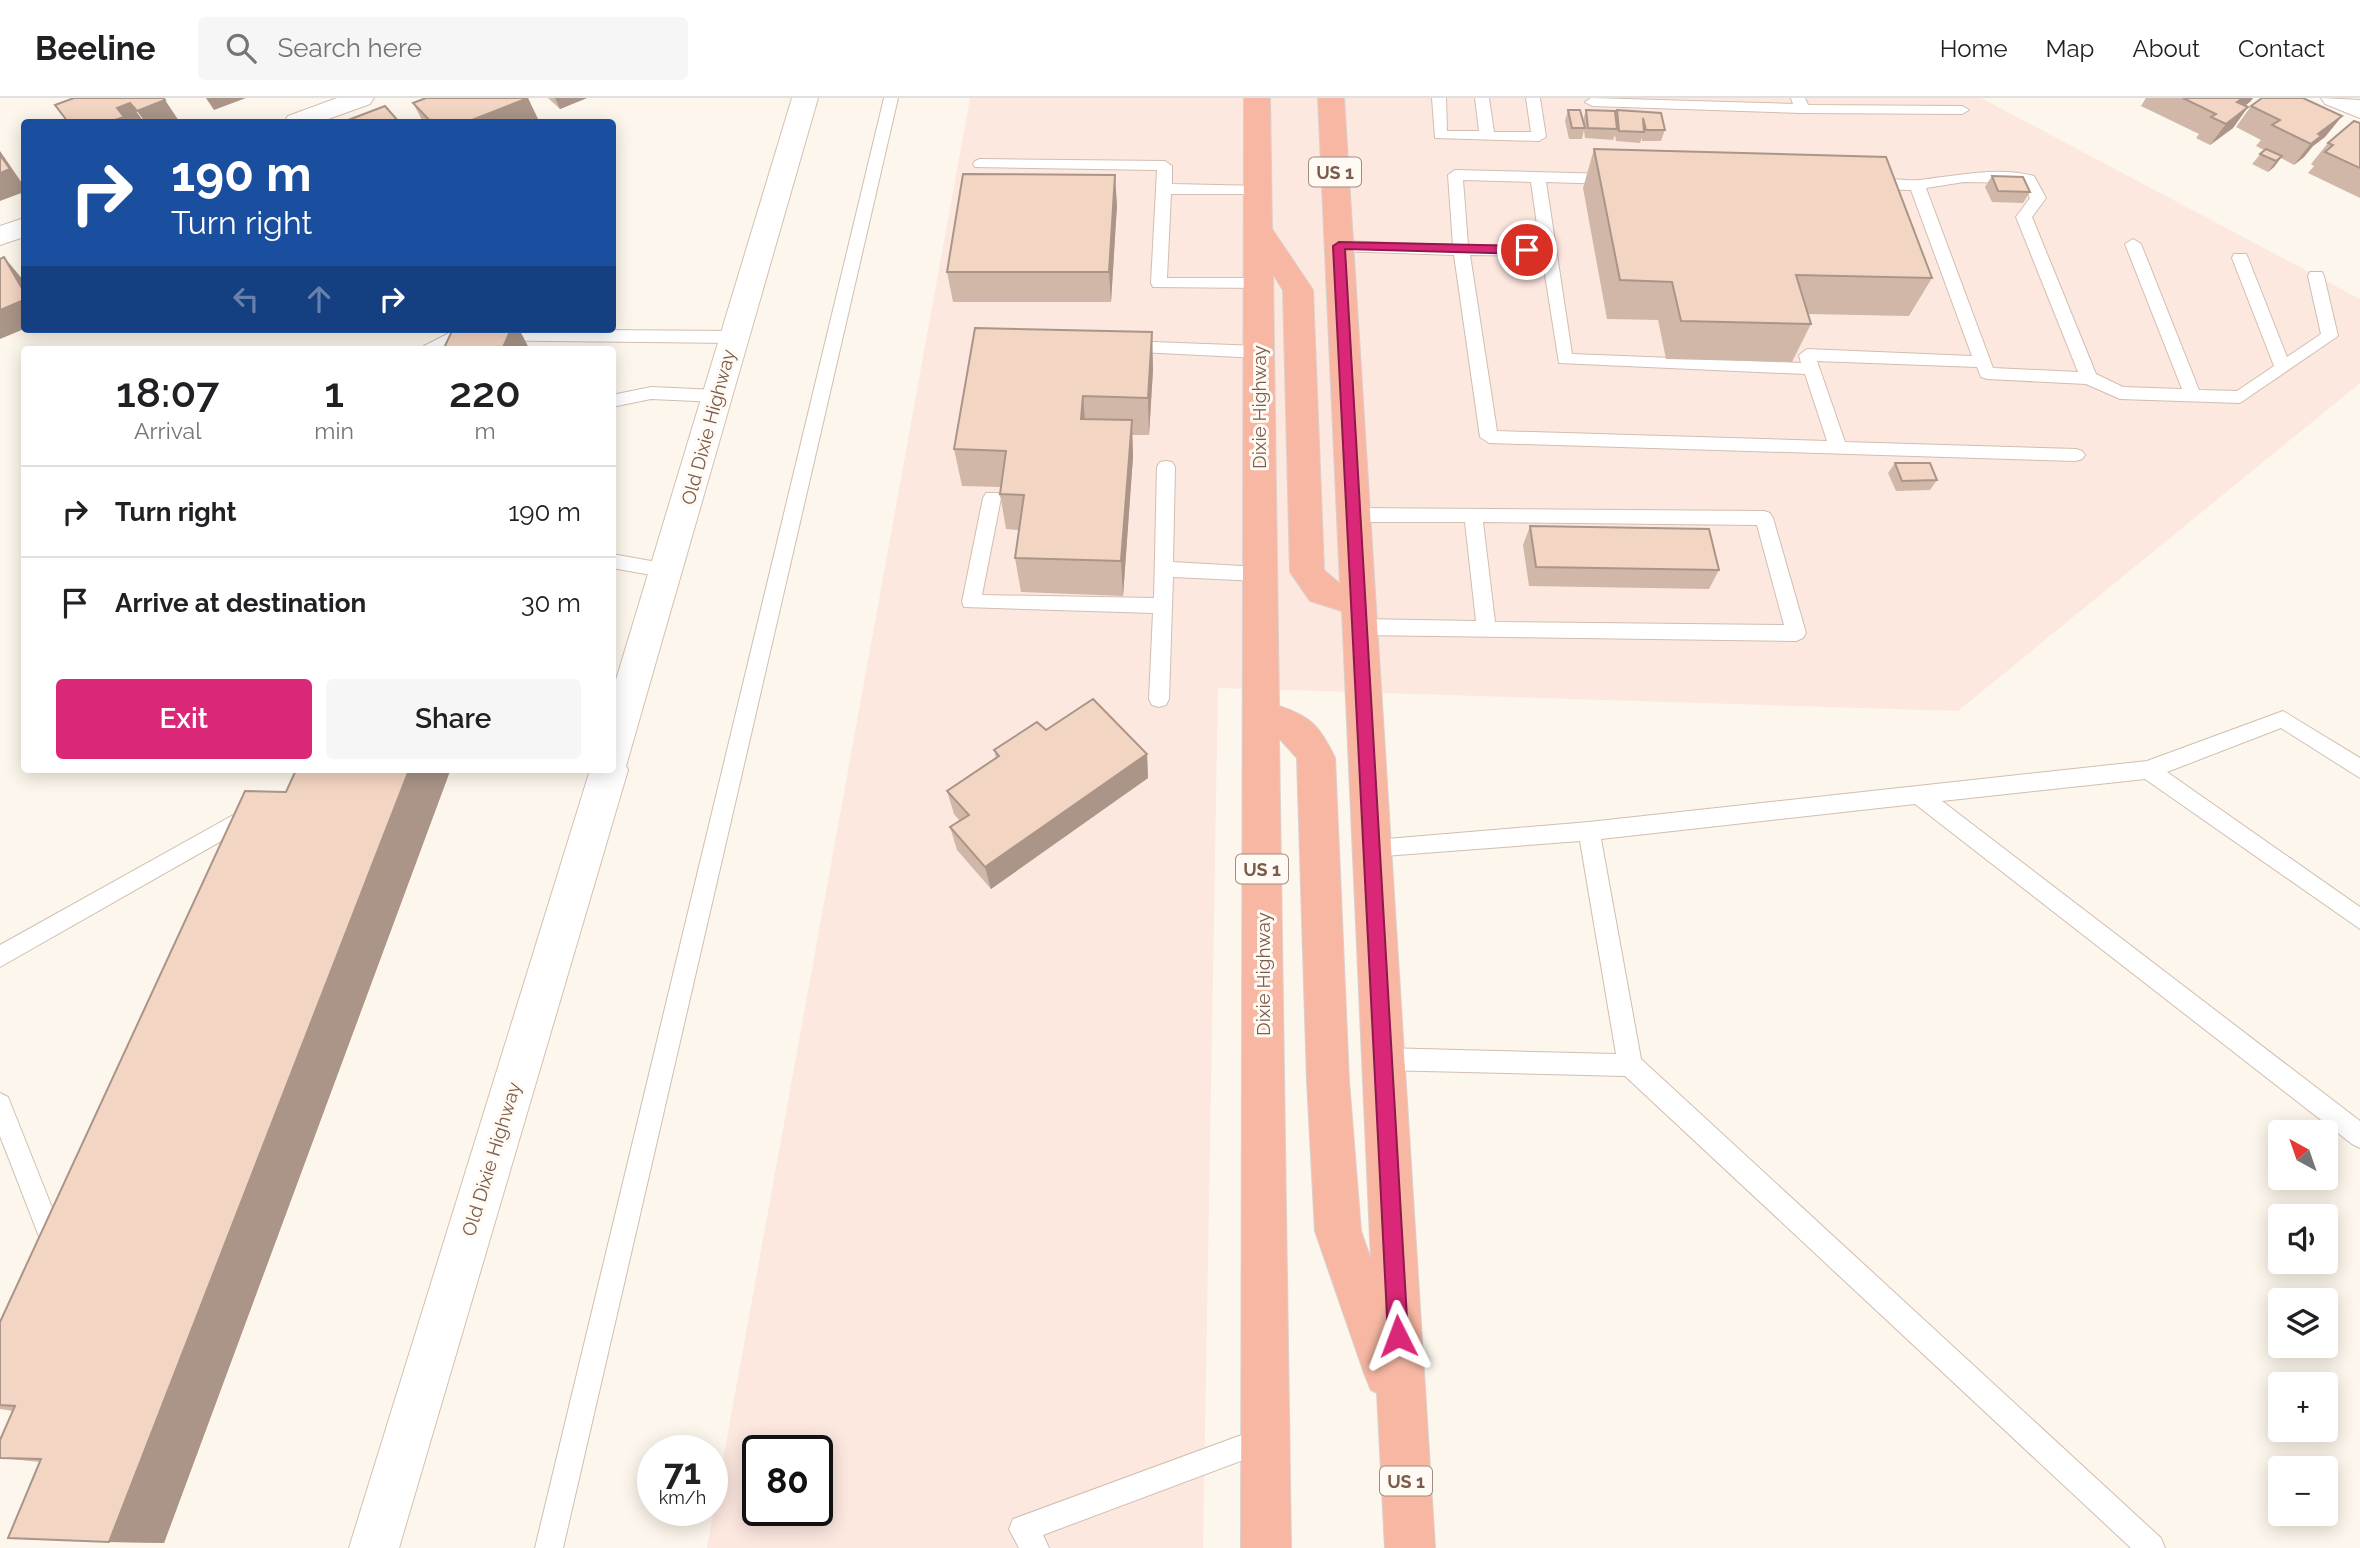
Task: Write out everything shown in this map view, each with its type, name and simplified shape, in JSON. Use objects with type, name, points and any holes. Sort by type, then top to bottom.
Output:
[{"type":"highway","name":"US 1","points":[[1257,98],[1257,189]]},
{"type":"highway","name":"US 1","points":[[1331,98],[1410,1548]]},
{"type":"highway","name":"Dixie Highway","points":[[1257,189],[1266,1548]]},
{"type":"highway","points":[[1257,228],[1298,290],[1307,572],[1319,591],[1359,612]]},
{"type":"highway","points":[[1261,716],[1286,722],[1306,736],[1316,758],[1328,1081],[1338,1231],[1402,1415]]},
{"type":"street","points":[[305,119],[361,98]]},
{"type":"street","name":"Old Dixie Highway","points":[[616,744],[805,98]]},
{"type":"street","points":[[2334,98],[2360,110]]},
{"type":"street","points":[[0,236],[21,228]]},
{"type":"street","name":"Old Dixie Highway","points":[[374,1548],[607,773]]},
{"type":"lane","points":[[549,1548],[891,98]]},
{"type":"lane","points":[[1439,98],[1440,135],[1539,137],[1533,98]]},
{"type":"lane","points":[[1482,98],[1487,136]]},
{"type":"lane","points":[[1592,102],[1800,104],[1962,110]]},
{"type":"lane","points":[[980,164],[1165,166],[1159,283],[1258,283]]},
{"type":"lane","points":[[1633,179],[1455,175],[1461,250],[1489,437],[2076,455]]},
{"type":"lane","points":[[1538,177],[1565,359],[1812,369]]},
{"type":"lane","points":[[1850,183],[1917,185],[1964,177],[2029,179],[2038,198],[2024,217],[2089,378]]},
{"type":"lane","points":[[1917,185],[1987,373],[2089,378],[2120,393],[2240,397],[2330,336],[2316,276]]},
{"type":"lane","points":[[1164,189],[1257,189]]},
{"type":"lane","points":[[2133,244],[2193,395]]},
{"type":"lane","points":[[1339,246],[1549,251]]},
{"type":"lane","points":[[2240,258],[2283,368]]},
{"type":"lane","points":[[437,346],[459,334],[733,337]]},
{"type":"lane","points":[[1113,346],[1259,352]]},
{"type":"lane","points":[[1838,448],[1807,355],[1983,362]]},
{"type":"lane","points":[[616,399],[624,396],[670,392],[718,396]]},
{"type":"lane","points":[[1159,699],[1166,467]]},
{"type":"lane","points":[[992,498],[971,602],[1163,607]]},
{"type":"lane","points":[[1353,515],[1764,518],[1796,633],[1486,629],[1359,612]]},
{"type":"lane","points":[[1473,515],[1486,629]]},
{"type":"lane","points":[[616,562],[668,571]]},
{"type":"lane","points":[[1164,569],[1259,574]]},
{"type":"lane","points":[[1371,848],[1589,831],[2148,770],[2283,719],[2360,769]]},
{"type":"lane","points":[[2148,770],[2360,919]]},
{"type":"lane","points":[[1920,796],[2360,1136]]},
{"type":"lane","points":[[0,957],[267,805]]},
{"type":"lane","points":[[1589,831],[1630,1065],[2151,1548]]},
{"type":"lane","points":[[1383,1059],[1630,1065]]},
{"type":"lane","points":[[0,1105],[49,1230]]},
{"type":"lane","points":[[1035,1548],[1023,1529],[1266,1439]]},
{"type":"shaded area","points":[[970,98],[1981,98],[2360,299],[2360,383],[1958,711],[1218,688],[1203,1548],[707,1548],[711,1526],[728,1526],[727,1435]]},
{"type":"building","points":[[74,98],[165,100],[137,111],[130,103],[117,108],[124,117],[118,119],[66,119],[55,105]]},
{"type":"building","points":[[426,98],[528,98],[475,119],[428,119],[413,103]]},
{"type":"building","points":[[2183,98],[2243,98],[2237,102],[2248,107],[2226,124],[2211,117],[2216,114]]},
{"type":"building","points":[[2262,98],[2303,98],[2342,116],[2318,134],[2321,136],[2311,144],[2272,125],[2280,120],[2251,106]]},
{"type":"building","points":[[385,106],[396,119],[351,119]]},
{"type":"building","points":[[1568,110],[1580,110],[1585,128],[1572,128]]},
{"type":"building","points":[[1586,110],[1615,111],[1617,129],[1588,128]]},
{"type":"building","points":[[1617,110],[1661,113],[1665,130],[1646,130],[1643,118],[1644,132],[1619,131]]},
{"type":"building","points":[[2354,121],[2360,123],[2360,168],[2325,152],[2333,145],[2328,143]]},
{"type":"building","points":[[1594,149],[1886,157],[1932,278],[1796,275],[1811,324],[1681,321],[1672,282],[1620,280]]},
{"type":"building","points":[[2266,149],[2282,156],[2276,161],[2260,154]]},
{"type":"building","points":[[0,155],[10,169],[0,173]]},
{"type":"building","points":[[963,174],[1115,175],[1109,272],[947,272]]},
{"type":"building","points":[[1992,176],[2023,177],[2030,192],[1998,191]]},
{"type":"building","points":[[4,257],[21,287],[21,301],[0,310],[0,259]]},
{"type":"building","points":[[975,328],[1152,332],[1148,398],[1083,396],[1081,419],[1132,420],[1121,561],[1015,558],[1024,495],[1000,494],[1006,451],[954,449]]},
{"type":"building","points":[[451,333],[509,333],[504,346],[445,346]]},
{"type":"building","points":[[1895,463],[1930,463],[1937,480],[1902,481]]},
{"type":"building","points":[[1530,526],[1709,529],[1719,570],[1536,567]]},
{"type":"building","points":[[1093,699],[1147,754],[985,867],[950,827],[969,815],[947,791],[999,756],[994,750],[1037,722],[1046,730]]},
{"type":"building","points":[[295,773],[408,773],[109,1542],[8,1538],[41,1459],[0,1458],[0,1440],[15,1406],[0,1405],[0,1322],[245,791],[286,792]]},
{"type":"route","points":[[1398,1336],[1339,246],[1527,250]]}]
